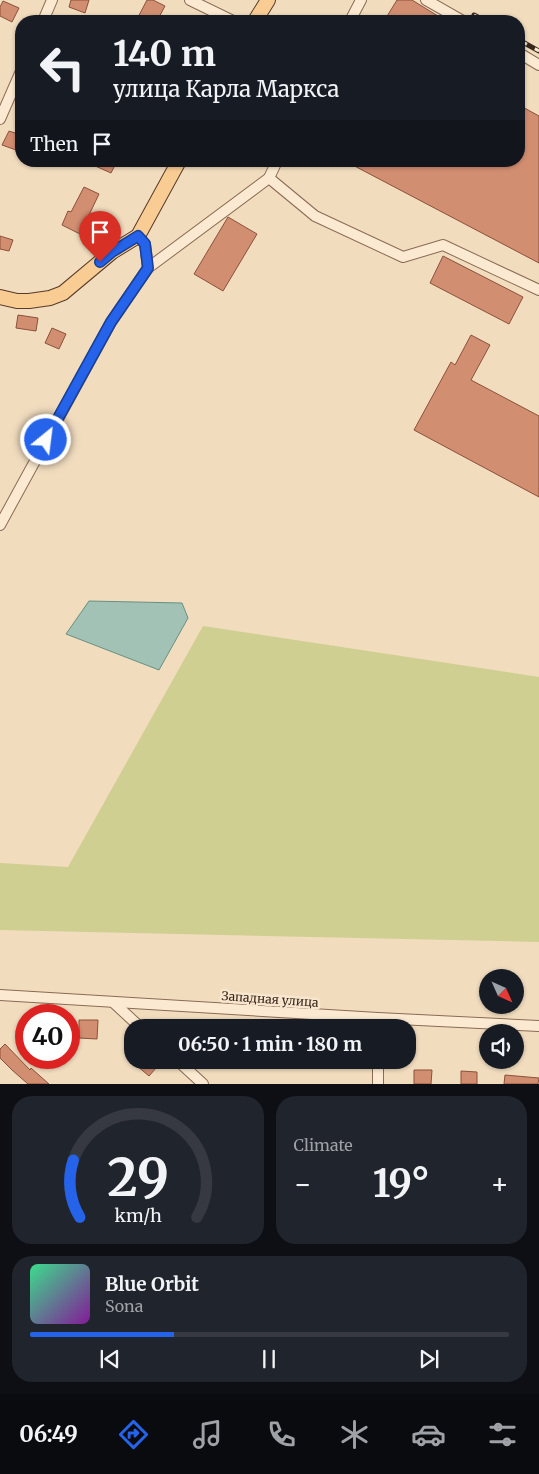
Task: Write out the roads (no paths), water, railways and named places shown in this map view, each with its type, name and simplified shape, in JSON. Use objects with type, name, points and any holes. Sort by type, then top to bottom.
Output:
[{"type":"main road","points":[[259,15],[268,0]]},
{"type":"main road","points":[[0,297],[16,301],[29,301],[50,298],[63,293],[112,252],[138,236],[176,167]]},
{"type":"street","points":[[46,15],[52,0]]},
{"type":"street","points":[[190,0],[221,15]]},
{"type":"street","points":[[353,15],[361,0]]},
{"type":"street","points":[[426,0],[452,15]]},
{"type":"street","points":[[525,57],[539,65]]},
{"type":"street","points":[[0,119],[15,85]]},
{"type":"street","points":[[0,525],[111,322],[148,268],[268,178],[274,167]]},
{"type":"street","points":[[268,178],[315,216],[403,257],[443,244],[539,290]]},
{"type":"street","points":[[138,236],[145,244],[148,268]]},
{"type":"street","name":"Западная улица","points":[[0,995],[328,1019]]},
{"type":"street","points":[[113,1002],[131,1019]]},
{"type":"street","name":"Западная улица","points":[[416,1024],[539,1026]]},
{"type":"street","points":[[187,1069],[203,1084]]},
{"type":"street","points":[[378,1069],[378,1084]]},
{"type":"railway","points":[[525,43],[539,51]]}]
